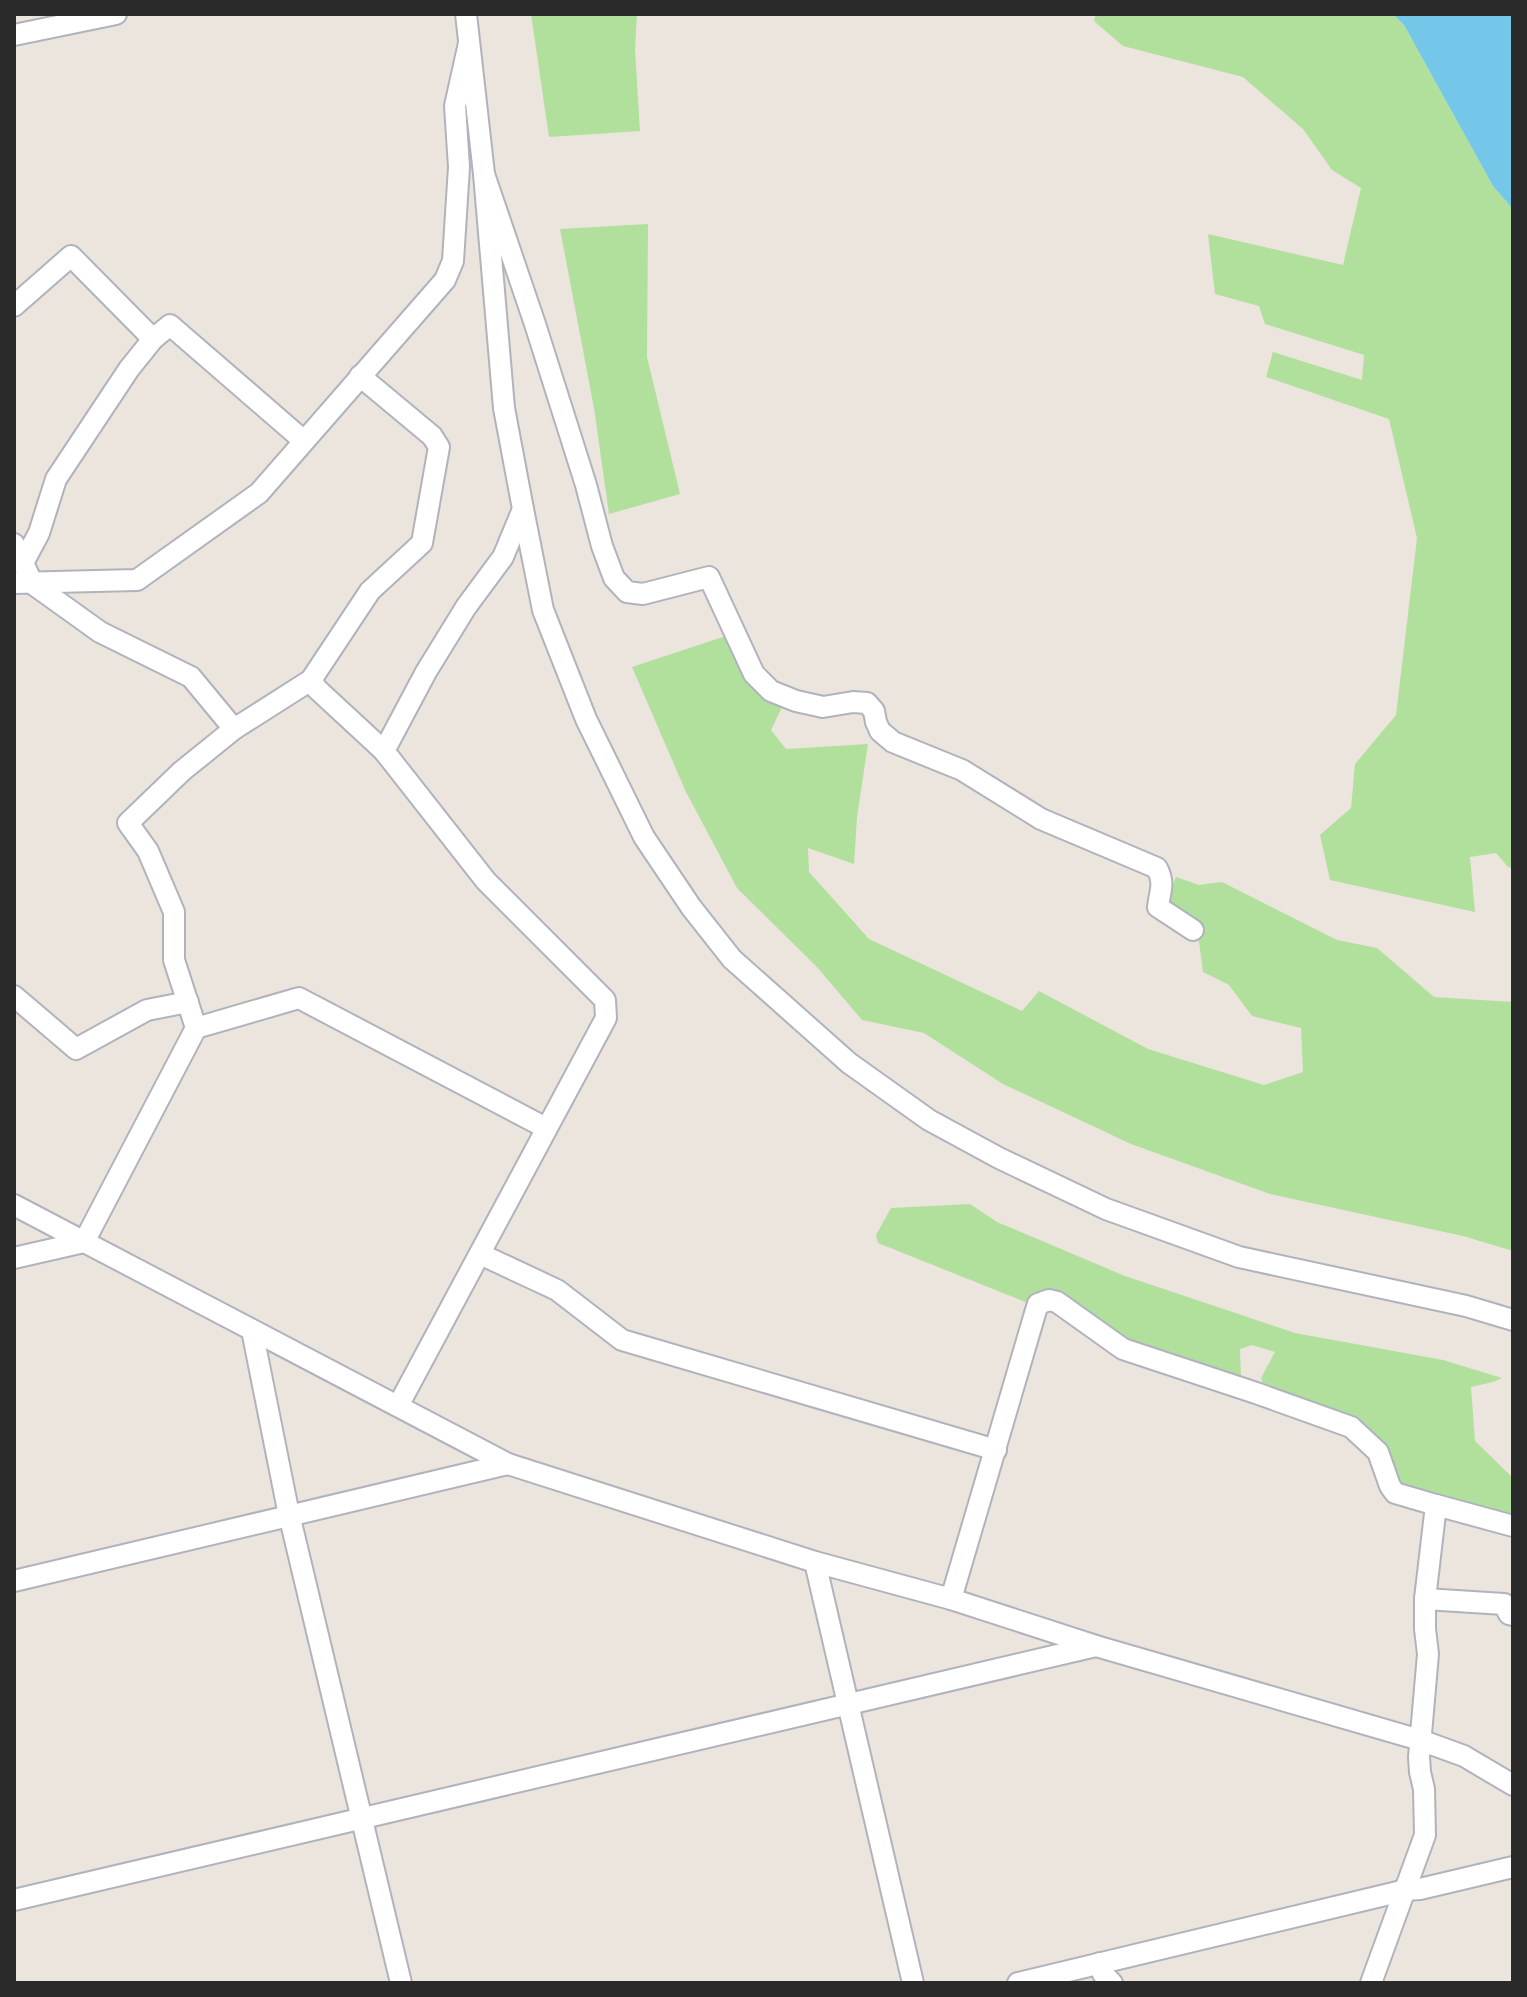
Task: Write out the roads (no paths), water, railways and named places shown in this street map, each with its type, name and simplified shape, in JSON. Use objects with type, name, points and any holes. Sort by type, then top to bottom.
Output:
[{"type":"street","points":[[14,35],[116,14]]},
{"type":"street","points":[[466,14],[484,174],[504,408],[533,567],[547,621],[586,719],[644,837],[691,907],[732,959],[849,1063],[929,1120],[999,1158],[1106,1209],[1239,1257],[1466,1306],[1513,1320]]},
{"type":"street","points":[[24,583],[137,580],[259,493],[445,280],[453,261],[459,167],[455,106],[469,43]]},
{"type":"street","points":[[484,174],[535,324],[602,546],[614,578],[627,592],[643,594],[709,577],[754,674],[771,691],[823,707],[867,703],[874,711],[880,731],[893,742],[962,770],[1041,819],[1157,868],[1162,878],[1158,907],[1193,930]]},
{"type":"street","points":[[14,306],[71,256],[153,339]]},
{"type":"street","points":[[234,729],[191,677],[100,632],[24,583],[18,554],[39,533],[56,479],[129,369],[153,339],[170,325],[304,441]]},
{"type":"street","points":[[14,1258],[84,1242],[196,1028],[174,960],[174,912],[148,851],[128,823],[182,771],[234,729],[311,680],[370,591],[422,543],[439,447],[432,436],[360,376]]},
{"type":"street","points":[[384,751],[426,672],[503,557],[523,509]]},
{"type":"street","points":[[311,680],[384,751],[486,881],[605,1000],[606,1018],[398,1406]]},
{"type":"street","points":[[14,996],[76,1049],[147,1010],[188,1002]]},
{"type":"street","points":[[196,1028],[299,998],[546,1128]]},
{"type":"street","points":[[14,1205],[508,1464],[815,1562],[951,1599],[1096,1646],[1420,1740],[1464,1756],[1513,1785]]},
{"type":"street","points":[[480,1254],[557,1290],[622,1340],[996,1450]]},
{"type":"street","points":[[951,1599],[1036,1310],[1038,1304],[1049,1300],[1057,1302],[1123,1349],[1351,1427],[1378,1452],[1395,1493],[1513,1526]]},
{"type":"street","points":[[252,1330],[289,1517],[401,1983]]},
{"type":"street","points":[[14,1581],[508,1464]]},
{"type":"street","points":[[1371,1983],[1425,1835],[1420,1740],[1428,1654],[1425,1599],[1436,1505]]},
{"type":"street","points":[[815,1562],[913,1983]]},
{"type":"street","points":[[1425,1599],[1504,1604],[1509,1614],[1513,1615]]},
{"type":"street","points":[[14,1900],[1096,1646]]},
{"type":"street","points":[[1018,1983],[1513,1867]]},
{"type":"street","points":[[1100,1963],[1103,1974],[1112,1983]]},
{"type":"water","points":[[1393,14],[1513,14],[1513,209],[1493,186],[1404,25]]}]
